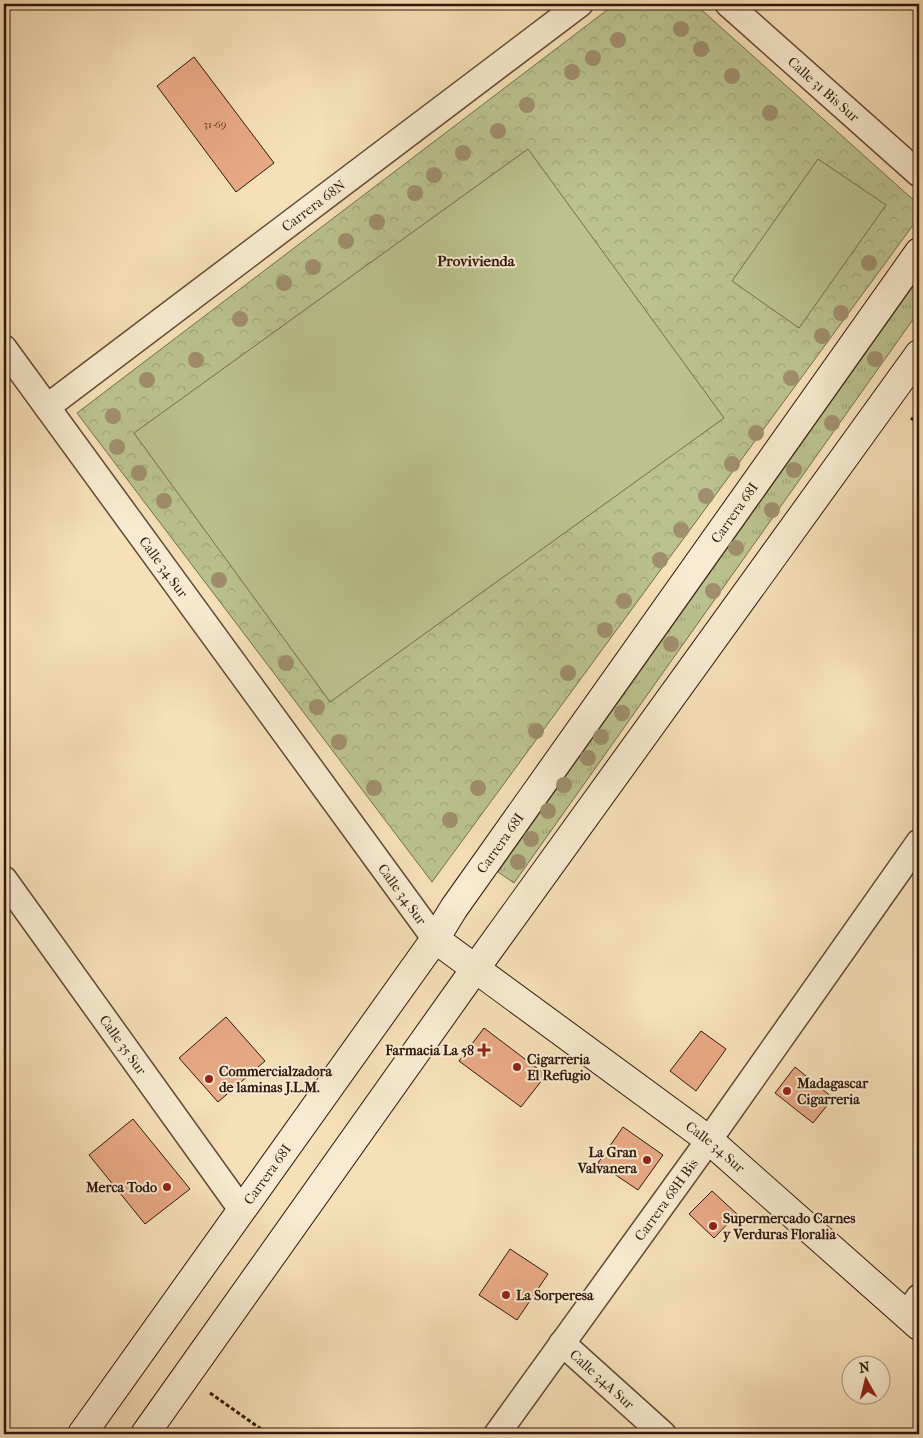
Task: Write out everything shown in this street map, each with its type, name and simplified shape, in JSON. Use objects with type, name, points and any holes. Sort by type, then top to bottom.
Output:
[{"type":"street","name":"Carrera 68N","points":[[47,407],[580,4]]},
{"type":"street","name":"Calle 31 Bis Sur","points":[[728,4],[919,174]]},
{"type":"street","name":"Carrera 68I","points":[[82,1434],[435,939],[454,908],[919,252]]},
{"type":"street","name":"Calle 34 Sur","points":[[4,348],[435,939],[709,1140],[915,1313]]},
{"type":"street","points":[[145,1434],[475,969],[919,354]]},
{"type":"street","name":"Carrera 68H Bis","points":[[497,1434],[709,1140],[919,842]]},
{"type":"street","name":"Calle 35 Sur","points":[[4,879],[241,1209]]},
{"type":"street","name":"Calle 34A Sur","points":[[562,1343],[663,1434]]},
{"type":"path","points":[[908,416],[919,424]]},
{"type":"path","points":[[207,1391],[268,1434]]},
{"type":"green space","points":[[615,4],[695,4],[919,205],[919,217],[432,882],[77,413]]},
{"type":"green space","points":[[528,149],[724,418],[330,702],[134,433]]},
{"type":"green space","points":[[818,159],[886,205],[799,328],[732,281]]},
{"type":"green space","points":[[919,278],[919,311],[514,883],[498,872]]},
{"type":"building","points":[[194,57],[274,163],[236,192],[157,86]]},
{"type":"building","points":[[226,1017],[265,1061],[218,1102],[179,1058]]},
{"type":"building","points":[[484,1028],[546,1075],[521,1107],[459,1061]]},
{"type":"building","points":[[701,1031],[726,1049],[696,1091],[670,1071]]},
{"type":"building","points":[[795,1067],[833,1098],[813,1123],[775,1093]]},
{"type":"building","points":[[133,1119],[190,1189],[145,1224],[89,1155]]},
{"type":"building","points":[[623,1127],[663,1155],[638,1190],[598,1163]]},
{"type":"building","name":"Supermercado Carnes y Verduras Floralia","points":[[712,1191],[737,1214],[714,1238],[689,1214]]},
{"type":"building","points":[[510,1249],[548,1274],[517,1320],[479,1295]]},
{"type":"place","name":"Farmacia La 58","points":[[484,1050]]},
{"type":"place","name":"Cigarreria El Refugio","points":[[517,1067]]},
{"type":"place","name":"Commercialzadora de laminas J.L.M.","points":[[209,1079]]},
{"type":"place","name":"Madagascar Cigarreria","points":[[787,1091]]},
{"type":"place","name":"La Gran Valvanera","points":[[647,1160]]},
{"type":"place","name":"Merca Todo","points":[[167,1187]]},
{"type":"place","name":"Supermercado Carnes y Verduras Floralia","points":[[713,1226]]},
{"type":"place","name":"La Sorperesa","points":[[506,1295]]},
{"type":"district","name":"Provivienda","points":[[476,261]]}]
